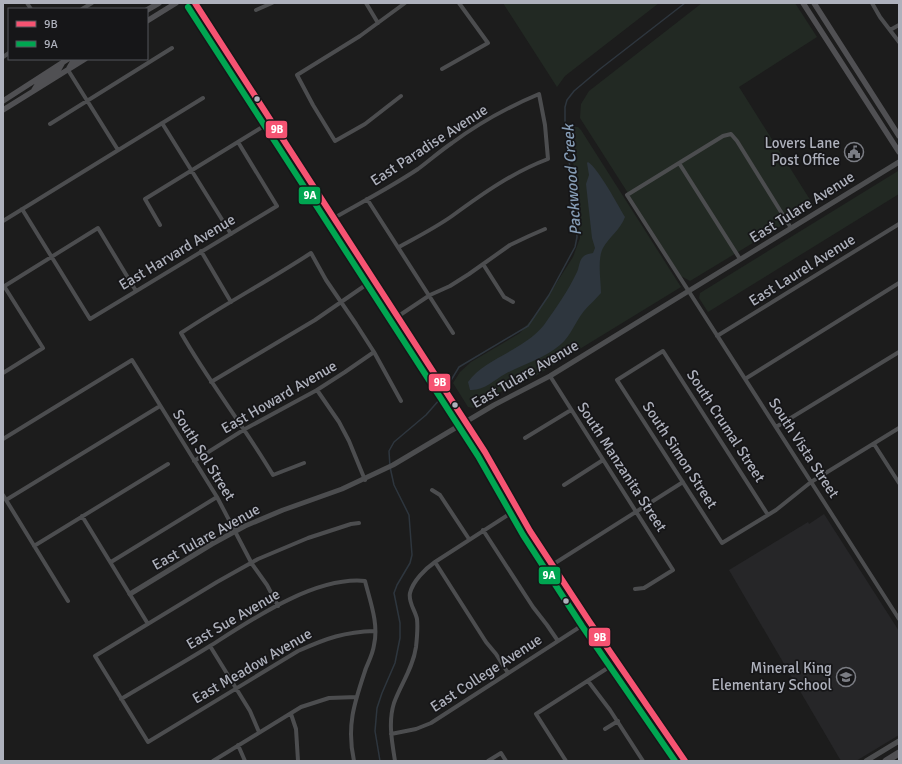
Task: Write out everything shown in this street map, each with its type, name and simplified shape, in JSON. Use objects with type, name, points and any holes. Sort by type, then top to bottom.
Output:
[{"type":"highway","points":[[886,761],[899,753]]},
{"type":"main road","points":[[148,9],[159,3]]},
{"type":"main road","points":[[148,20],[176,3]]},
{"type":"main road","points":[[803,3],[899,152]]},
{"type":"main road","points":[[814,3],[899,136]]},
{"type":"main road","points":[[33,91],[39,82],[59,69],[63,60]]},
{"type":"main road","points":[[3,101],[63,60]]},
{"type":"main road","points":[[68,70],[75,60]]},
{"type":"main road","points":[[3,110],[83,60]]},
{"type":"street","points":[[195,3],[466,422],[501,479],[516,509],[552,565],[685,761]]},
{"type":"street","points":[[256,10],[272,3]]},
{"type":"street","points":[[366,3],[378,23]]},
{"type":"street","points":[[401,96],[365,124],[335,141],[313,105],[297,74],[336,52],[405,3]]},
{"type":"street","points":[[442,69],[488,43],[459,3]]},
{"type":"street","points":[[872,3],[880,17],[899,42]]},
{"type":"street","points":[[890,30],[899,25]]},
{"type":"street","points":[[50,124],[172,48]]},
{"type":"street","points":[[68,70],[118,150]]},
{"type":"street","name":"East Paradise Avenue","points":[[334,218],[390,187],[419,168],[450,144],[492,117],[539,94],[545,125],[548,159],[503,180],[426,232],[399,247]]},
{"type":"street","points":[[3,221],[203,98]]},
{"type":"street","points":[[160,225],[144,199],[272,121]]},
{"type":"street","points":[[162,123],[231,234]]},
{"type":"street","points":[[740,259],[679,163],[723,136],[731,134],[737,141],[792,228]]},
{"type":"street","name":"East Harvard Avenue","points":[[52,257],[90,319],[277,206],[238,142]]},
{"type":"street","name":"East Tulare Avenue","points":[[130,594],[236,531],[273,514],[342,490],[394,466],[500,402],[550,376],[899,162]]},
{"type":"street","name":"South Vista Street","points":[[679,163],[627,195],[899,619]]},
{"type":"street","points":[[367,199],[453,333]]},
{"type":"street","points":[[22,209],[52,257]]},
{"type":"street","name":"East Laurel Avenue","points":[[717,336],[899,224]]},
{"type":"street","points":[[3,373],[43,348],[4,286],[98,228],[136,291]]},
{"type":"street","points":[[397,317],[430,295],[450,286],[510,245],[545,230]]},
{"type":"street","points":[[201,251],[231,302]]},
{"type":"street","points":[[304,463],[273,475],[245,429],[211,382],[181,333],[210,314],[265,283],[311,253],[340,302],[374,352],[401,401]]},
{"type":"street","points":[[483,264],[504,297],[513,302]]},
{"type":"street","points":[[211,382],[309,324],[373,280]]},
{"type":"street","points":[[745,378],[899,284]]},
{"type":"street","name":"South Crumal Street","points":[[617,380],[663,351],[768,515]]},
{"type":"street","name":"East Howard Avenue","points":[[194,461],[245,429],[317,390],[374,352]]},
{"type":"street","points":[[776,427],[899,352]]},
{"type":"street","name":"South Sol Street","points":[[3,439],[132,360],[217,497],[252,562],[278,606]]},
{"type":"street","name":"South Manzanita Street","points":[[550,376],[673,570],[644,588],[635,589]]},
{"type":"street","name":"South Simon Street","points":[[617,380],[722,543],[768,515]]},
{"type":"street","points":[[317,390],[349,441],[365,480]]},
{"type":"street","points":[[6,500],[160,406]]},
{"type":"street","points":[[525,438],[571,410]]},
{"type":"street","points":[[768,515],[786,503],[811,482],[899,428]]},
{"type":"street","points":[[874,444],[899,483]]},
{"type":"street","points":[[564,485],[603,460]]},
{"type":"street","points":[[34,546],[168,464]]},
{"type":"street","points":[[552,565],[683,482]]},
{"type":"street","points":[[432,490],[440,495],[469,539]]},
{"type":"street","points":[[3,494],[68,600]]},
{"type":"street","points":[[110,562],[217,497]]},
{"type":"street","points":[[395,761],[391,734],[394,704],[414,659],[418,627],[410,598],[412,588],[421,575],[434,562],[516,509]]},
{"type":"street","points":[[82,516],[148,624]]},
{"type":"street","points":[[121,699],[95,656],[252,562],[279,549],[308,538],[351,524],[359,523]]},
{"type":"street","points":[[483,530],[532,607],[548,625],[558,641]]},
{"type":"street","points":[[434,562],[508,673]]},
{"type":"street","name":"East Sue Avenue","points":[[121,699],[210,646],[252,618],[307,592],[325,586],[344,582],[365,581],[374,618],[375,631]]},
{"type":"street","name":"East College Avenue","points":[[391,734],[409,731],[427,725],[589,621]]},
{"type":"street","points":[[354,761],[351,736],[354,706],[374,645],[375,631]]},
{"type":"street","name":"East Meadow Avenue","points":[[121,699],[148,742],[298,651],[339,634],[375,631]]},
{"type":"street","points":[[210,646],[250,711],[259,732]]},
{"type":"street","points":[[566,761],[536,714],[617,662]]},
{"type":"street","points":[[588,681],[618,721],[644,761]]},
{"type":"street","points":[[213,761],[307,704],[329,698],[357,697]]},
{"type":"street","points":[[291,714],[296,729],[298,761]]},
{"type":"street","points":[[605,730],[618,721]]},
{"type":"street","points":[[866,761],[899,741]]},
{"type":"street","points":[[238,745],[245,761]]},
{"type":"street","points":[[488,761],[501,753],[506,761]]},
{"type":"shaded area","points":[[503,3],[659,3],[565,76],[557,87]]},
{"type":"shaded area","points":[[702,3],[795,3],[817,37],[739,87],[814,206],[690,281],[681,276],[580,118],[581,104],[589,91]]},
{"type":"shaded area","points":[[570,127],[578,127],[581,130],[681,287],[534,377],[498,393],[473,408],[468,407],[453,383],[460,372],[471,362],[520,333],[538,312],[573,257],[580,238]]},
{"type":"shaded area","points":[[588,162],[597,171],[625,217],[601,253],[601,293],[584,311],[564,341],[554,350],[540,358],[512,370],[489,385],[480,389],[470,390],[468,382],[475,374],[494,360],[526,342],[544,325],[570,286],[582,258],[593,253],[595,248],[592,238],[586,184],[589,175]]},
{"type":"shaded area","points":[[898,171],[899,194],[708,312],[699,298],[700,293]]},
{"type":"shaded area","name":"Mineral King Elementary School","points":[[824,514],[899,631],[899,735],[856,761],[841,761],[729,570],[808,522],[809,524]]},
{"type":"waterway","name":"Packwood Creek","points":[[450,382],[459,367],[528,326],[549,295],[575,247],[577,237],[565,121],[565,107],[567,100],[574,91],[600,69],[685,3]]},
{"type":"waterway","name":"Packwood Creek","points":[[380,761],[375,731],[377,708],[395,663],[400,638],[400,623],[394,593],[410,563],[412,555],[409,515],[394,485],[390,467],[389,451],[394,442],[426,415],[440,399]]},
{"type":"transit line","name":"9B","points":[[195,3],[485,452],[530,531],[589,621],[685,761]]},
{"type":"transit line","name":"9A","points":[[188,7],[478,456],[523,535],[582,626],[675,761]]},
{"type":"place","name":"Lovers Lane Post Office","points":[[854,152]]},
{"type":"place","name":"Mineral King Elementary School","points":[[846,677]]}]
